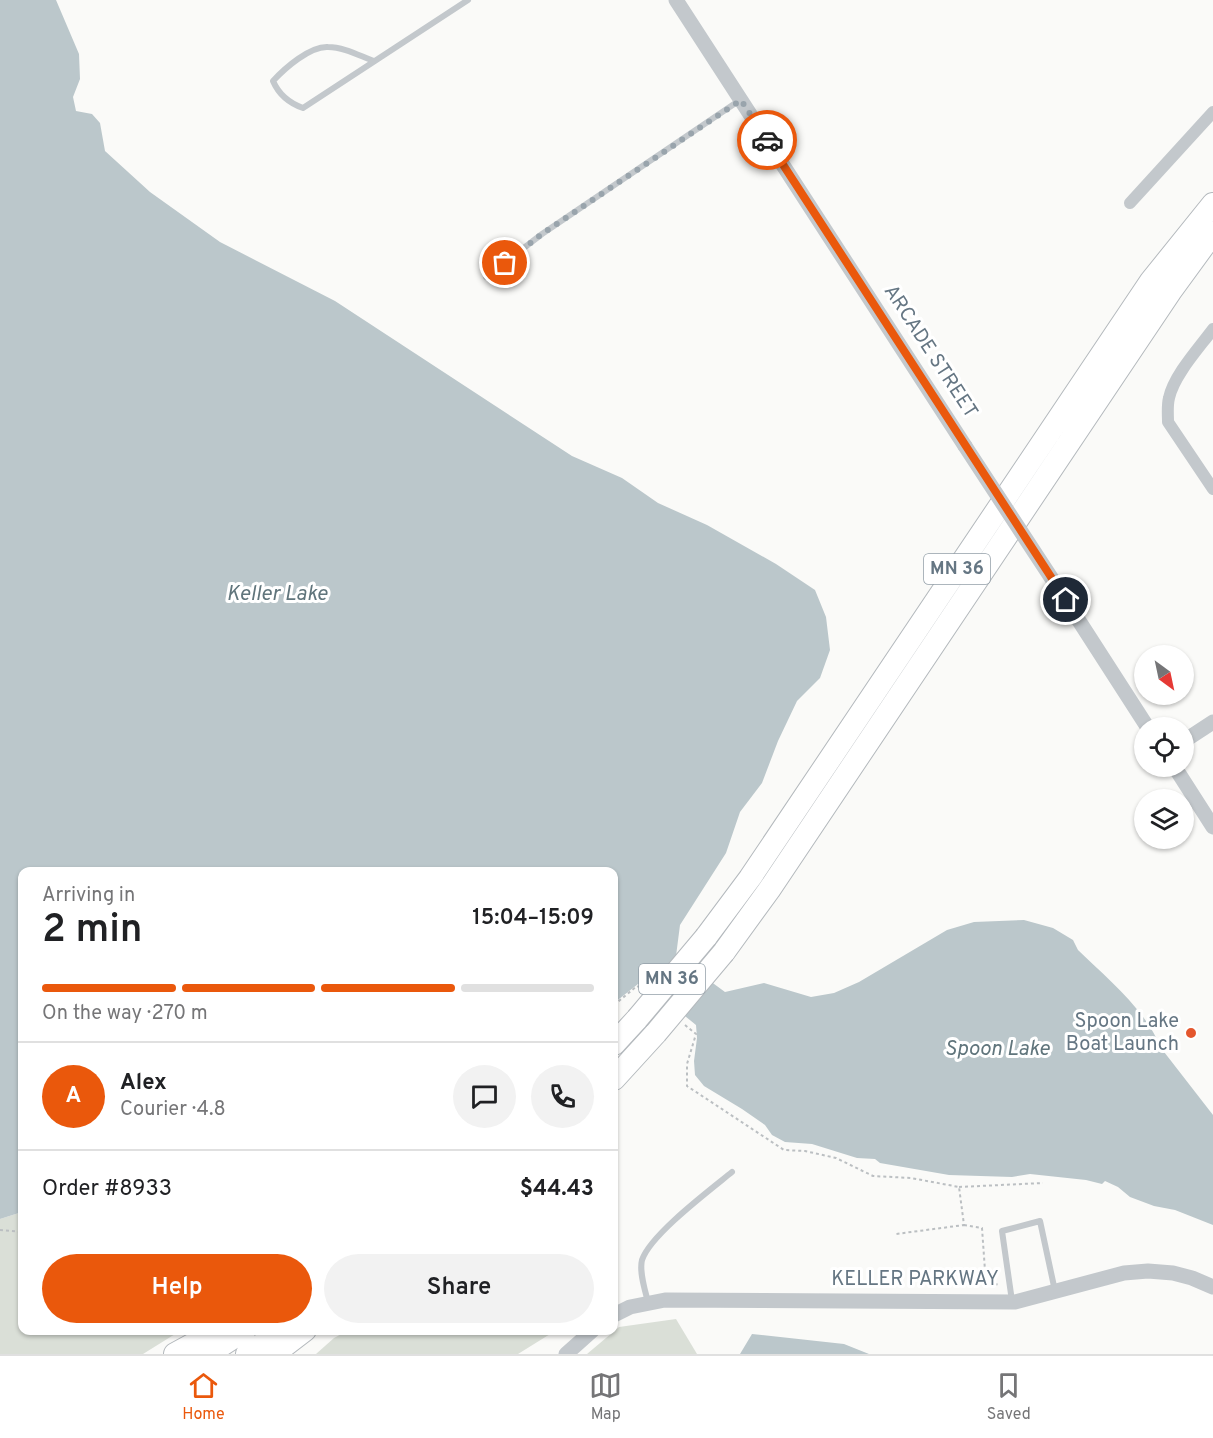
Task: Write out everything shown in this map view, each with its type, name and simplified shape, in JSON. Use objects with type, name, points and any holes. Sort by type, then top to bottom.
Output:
[{"type":"highway","name":"MN 36","points":[[618,1040],[706,938],[750,878],[1151,281],[1213,204]]},
{"type":"highway","name":"MN 36","points":[[618,1075],[724,952],[769,890],[1164,302],[1213,234]]},
{"type":"highway","points":[[175,1354],[210,1335]]},
{"type":"highway","points":[[208,1354],[237,1335]]},
{"type":"highway","points":[[247,1354],[276,1335]]},
{"type":"highway","points":[[274,1354],[299,1335]]},
{"type":"street","name":"ARCADE STREET","points":[[676,0],[1141,717]]},
{"type":"street","points":[[1130,203],[1213,112]]},
{"type":"street","points":[[1213,329],[1176,380],[1169,397],[1168,411],[1168,422],[1213,489]]},
{"type":"street","points":[[1194,734],[1213,722]]},
{"type":"street","points":[[1181,777],[1213,827]]},
{"type":"street","name":"KELLER PARKWAY","points":[[618,1313],[648,1302],[665,1300],[1008,1302],[1124,1273],[1148,1271],[1182,1276],[1213,1287]]},
{"type":"street","points":[[566,1354],[587,1335]]},
{"type":"lane","points":[[374,61],[327,46],[310,52],[279,74],[273,81],[275,87],[290,104],[303,108],[468,0]]},
{"type":"lane","points":[[486,277],[542,234],[741,100]]},
{"type":"lane","points":[[648,1302],[642,1262],[651,1244],[693,1203],[732,1172]]},
{"type":"lane","points":[[1008,1302],[1002,1231],[1040,1221],[1055,1291]]},
{"type":"path","points":[[618,1002],[637,986],[644,990]]},
{"type":"path","points":[[696,1034],[687,1064],[687,1086],[784,1150],[805,1151],[837,1158],[873,1176],[911,1178],[960,1187],[1042,1183]]},
{"type":"path","points":[[960,1187],[964,1225]]},
{"type":"path","points":[[896,1234],[964,1225],[982,1228],[986,1285],[1002,1283],[1008,1302]]},
{"type":"path","points":[[0,1230],[18,1232]]},
{"type":"shaded area","points":[[18,1213],[18,1335],[174,1335],[143,1354],[0,1354],[0,1219]]},
{"type":"shaded area","points":[[676,1319],[697,1354],[587,1354],[610,1335],[618,1335],[619,1327]]},
{"type":"shaded area","points":[[340,1335],[549,1335],[518,1354],[316,1354]]},
{"type":"water","name":"Keller Lake","points":[[0,0],[56,0],[79,54],[80,79],[73,97],[76,111],[92,114],[100,123],[105,151],[150,192],[220,242],[335,301],[572,456],[622,478],[658,503],[707,525],[776,564],[815,590],[826,617],[830,650],[820,678],[797,701],[762,783],[740,812],[726,853],[680,925],[676,956],[725,992],[764,983],[811,997],[834,993],[859,982],[947,930],[974,922],[1024,920],[1053,928],[1073,940],[1078,950],[1136,1008],[1161,1048],[1213,1115],[1213,1225],[1175,1210],[1154,1206],[1130,1197],[1118,1187],[1105,1181],[1102,1184],[1030,1174],[1012,1177],[949,1175],[880,1163],[875,1159],[857,1158],[812,1144],[785,1142],[772,1135],[765,1125],[704,1086],[695,1075],[696,1025],[648,986],[638,984],[618,1000],[618,867],[18,867],[18,1213],[0,1219]]},
{"type":"water","points":[[752,1334],[844,1344],[869,1354],[740,1354]]},
{"type":"way so far","points":[[505,263],[542,234],[741,100],[767,140]]},
{"type":"place","name":"Spoon Lake Boat Launch","points":[[1191,1033]]},
{"type":"route","points":[[767,140],[1066,600]]},
{"type":"water label","name":"Spoon Lake","points":[[997,1049]]}]
